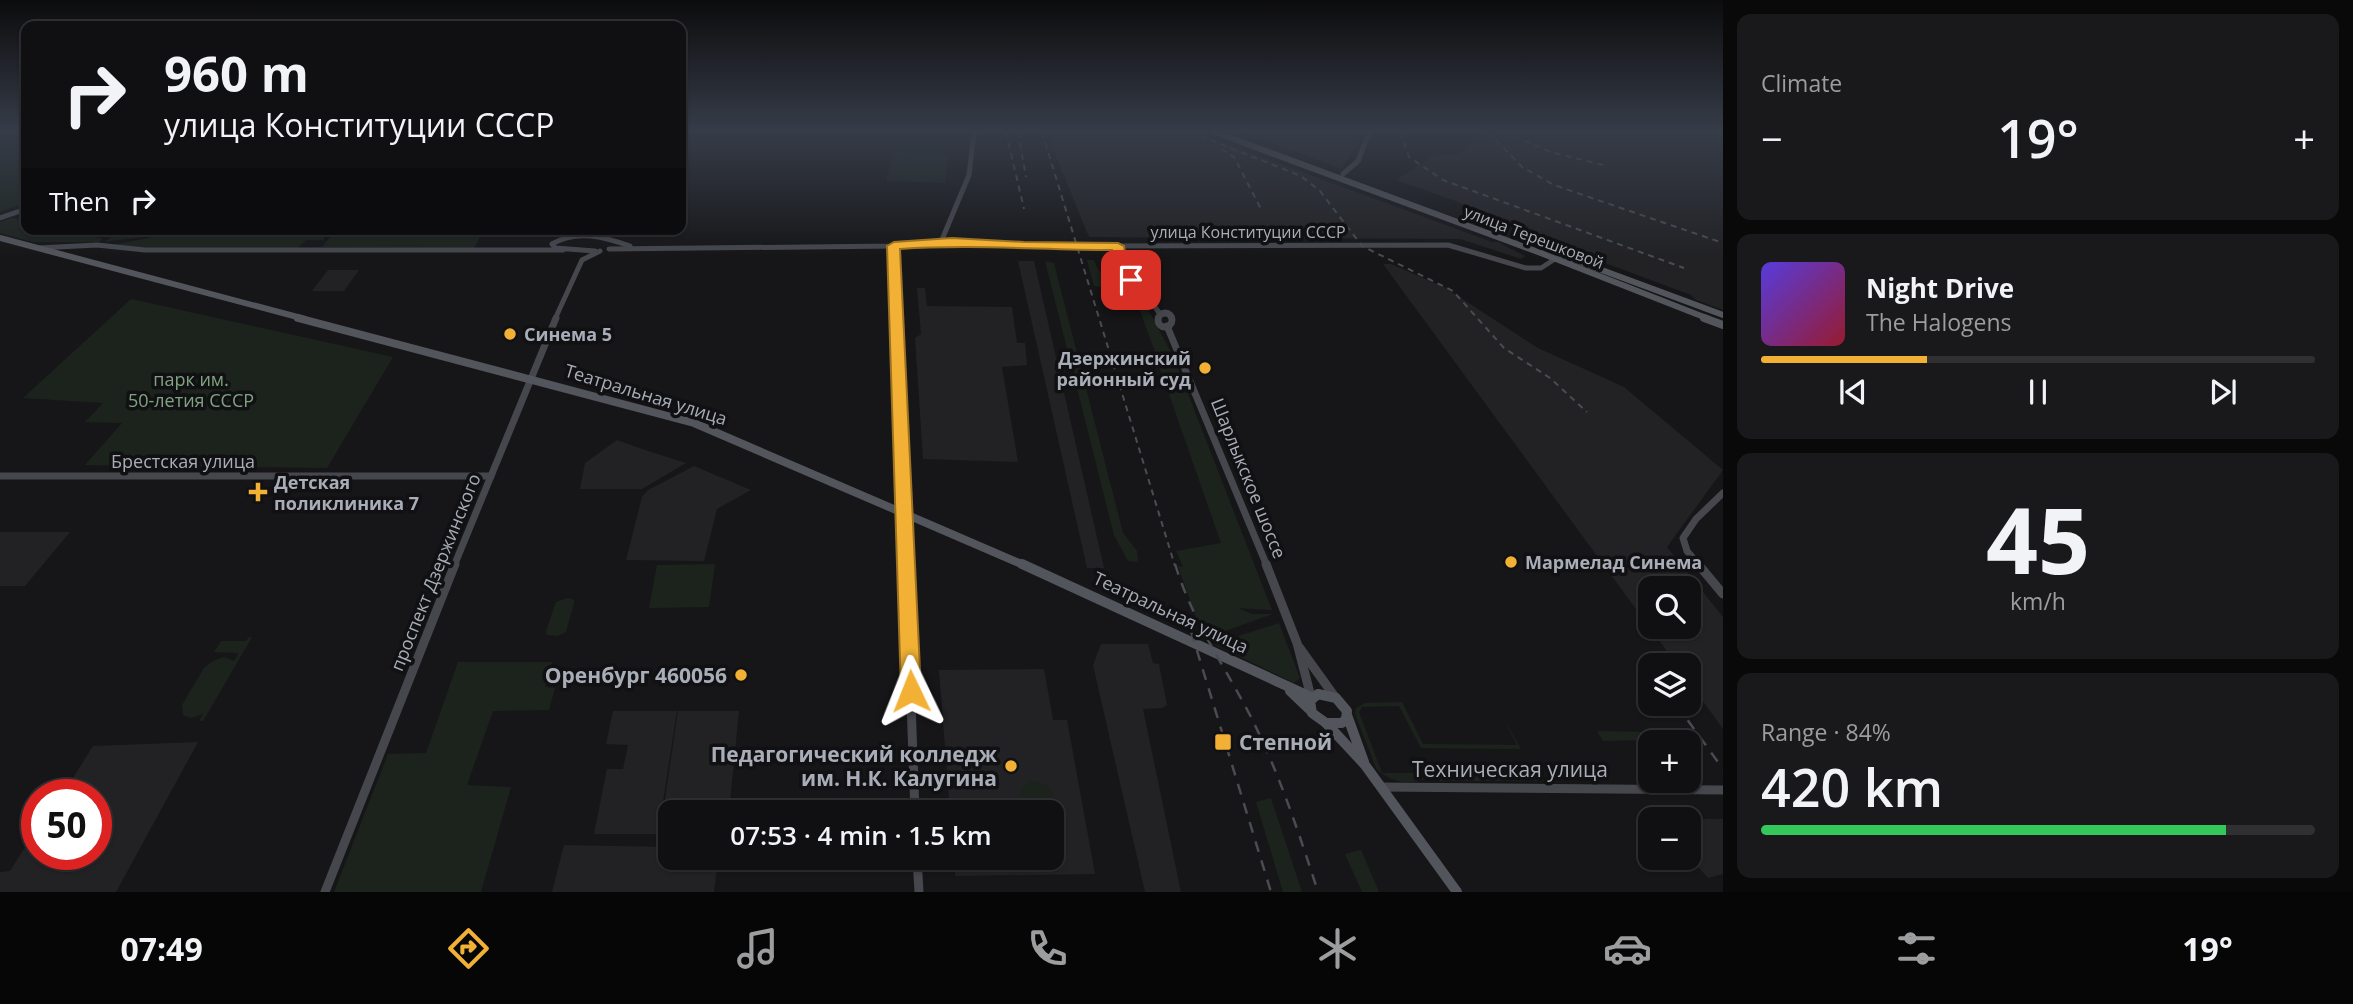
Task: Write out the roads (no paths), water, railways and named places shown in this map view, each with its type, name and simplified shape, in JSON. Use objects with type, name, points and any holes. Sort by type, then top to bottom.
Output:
[{"type":"main road","name":"улица Терешковой","points":[[1335,174],[1557,257],[1723,315]]},
{"type":"main road","name":"Театральная улица","points":[[0,238],[694,423],[903,512],[1217,652],[1311,698]]},
{"type":"main road","name":"улица Терешковой","points":[[1557,257],[1723,325]]},
{"type":"main road","name":"Театральная улица","points":[[1288,689],[1312,713]]},
{"type":"main road","points":[[1365,765],[1344,706],[1336,698],[1322,693],[1311,698],[1309,704],[1312,713],[1326,723],[1365,765],[1457,892]]},
{"type":"main road","points":[[1326,723],[1340,724],[1347,714]]},
{"type":"street","points":[[941,242],[968,174]]},
{"type":"street","points":[[0,218],[21,211]]},
{"type":"street","points":[[531,250],[575,236],[604,237]]},
{"type":"street","name":"улица Конституции СССР","points":[[604,237],[635,247]]},
{"type":"street","points":[[555,241],[553,247],[577,258],[578,265],[600,251]]},
{"type":"street","points":[[38,248],[97,245],[145,250],[600,251],[618,246],[619,242]]},
{"type":"street","name":"улица Конституции СССР","points":[[608,249],[894,246],[941,242],[1056,246],[1437,245],[1469,248],[1530,268],[1544,267],[1557,257]]},
{"type":"street","points":[[894,246],[915,800]]},
{"type":"street","name":"Шарлыкское шоссе","points":[[1118,246],[1122,271],[1146,293],[1160,314],[1172,318],[1172,323],[1167,326],[1226,463],[1297,643],[1311,698]]},
{"type":"street","name":"проспект Дзержинского","points":[[325,892],[578,265]]},
{"type":"street","name":"Брестская улица","points":[[0,476],[491,476]]},
{"type":"street","points":[[1723,493],[1685,533],[1683,544],[1723,594]]},
{"type":"street","name":"Шарлыкское шоссе","points":[[1297,643],[1336,698]]},
{"type":"street","name":"Техническая улица","points":[[1380,788],[1723,790]]},
{"type":"street","points":[[918,870],[919,892]]},
{"type":"railway","points":[[1016,174],[1024,209]]},
{"type":"railway","points":[[1055,174],[1175,566]]},
{"type":"railway","points":[[1243,174],[1261,209]]},
{"type":"railway","points":[[1295,174],[1320,191],[1362,246],[1453,291],[1504,348],[1550,378],[1587,412]]},
{"type":"railway","points":[[1434,174],[1443,180],[1684,268]]},
{"type":"railway","points":[[1534,174],[1554,185],[1723,243]]},
{"type":"railway","points":[[1175,564],[1200,624],[1251,717],[1271,760],[1318,892]]},
{"type":"railway","points":[[1191,631],[1271,892]]},
{"type":"railway","points":[[1685,716],[1723,769]]},
{"type":"place","name":"Синема 5","points":[[510,334]]},
{"type":"place","name":"Дзержинский районный суд","points":[[1205,368]]},
{"type":"place","name":"Детская поликлиника 7","points":[[258,492]]},
{"type":"place","name":"Мармелад Синема","points":[[1511,562]]},
{"type":"place","name":"Оренбург 460056","points":[[741,675]]},
{"type":"place","name":"Степной","points":[[1223,742]]},
{"type":"place","name":"Педагогический колледж им. Н.К. Калугина","points":[[1011,766]]},
{"type":"park label","name":"парк им. 50-летия СССР","points":[[191,389]]}]
